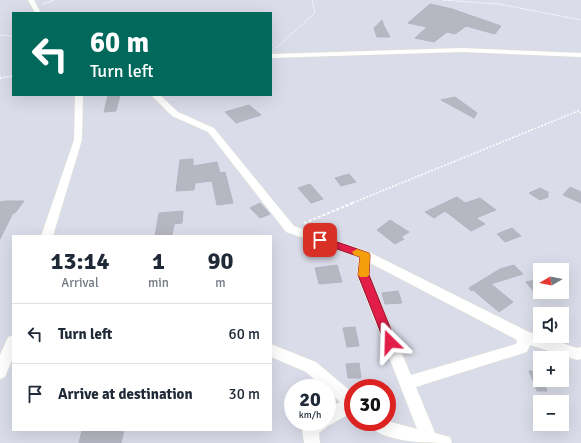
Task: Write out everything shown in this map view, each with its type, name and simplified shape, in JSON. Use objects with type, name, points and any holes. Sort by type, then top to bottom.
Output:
[{"type":"street","points":[[31,0],[37,12]]},
{"type":"street","points":[[272,56],[462,50],[581,55]]},
{"type":"street","points":[[47,235],[78,140],[79,96]]},
{"type":"street","points":[[156,96],[175,114],[211,130],[290,229],[365,255],[525,337],[581,354]]},
{"type":"street","points":[[365,255],[363,275],[407,383],[437,441]]},
{"type":"street","points":[[407,383],[522,348],[525,337]]},
{"type":"street","points":[[0,372],[12,343]]},
{"type":"street","points":[[272,350],[311,367],[344,395]]},
{"type":"street","points":[[310,431],[312,443]]},
{"type":"street","points":[[390,431],[437,441]]},
{"type":"path","points":[[34,7],[54,0]]},
{"type":"path","points":[[276,48],[315,13],[312,0]]},
{"type":"path","points":[[442,0],[500,4],[581,20]]},
{"type":"path","points":[[0,35],[12,36]]},
{"type":"path","points":[[0,78],[12,76]]},
{"type":"path","points":[[290,229],[578,111],[581,113]]},
{"type":"building","points":[[430,4],[452,9],[501,26],[495,34],[466,26],[455,34],[447,32],[434,42],[415,38],[427,27],[408,23]]},
{"type":"building","points":[[382,20],[390,37],[377,37],[374,28]]},
{"type":"building","points":[[108,96],[120,96],[116,111],[104,112]]},
{"type":"building","points":[[455,97],[477,113],[474,118],[441,100]]},
{"type":"building","points":[[249,105],[261,115],[236,123],[225,112]]},
{"type":"building","points":[[193,159],[193,166],[217,162],[220,173],[225,172],[233,203],[217,205],[212,181],[195,183],[194,190],[176,191],[180,160]]},
{"type":"building","points":[[349,174],[356,182],[341,186],[335,178]]},
{"type":"building","points":[[310,184],[323,199],[311,203],[298,188]]},
{"type":"building","points":[[570,187],[581,192],[581,203],[563,195]]},
{"type":"building","points":[[540,188],[548,192],[548,197],[540,200],[529,193]]},
{"type":"building","points":[[457,197],[465,203],[480,198],[496,210],[476,218],[485,224],[471,231],[445,211],[434,218],[425,212]]},
{"type":"building","points":[[24,201],[15,213],[13,213],[0,239],[0,202]]},
{"type":"building","points":[[260,203],[270,214],[260,218],[250,208]]},
{"type":"building","points":[[183,211],[182,223],[174,224],[172,235],[155,235],[159,213]]},
{"type":"building","points":[[390,220],[409,232],[401,237],[404,239],[395,244],[377,230]]},
{"type":"building","points":[[512,228],[521,236],[505,242],[497,234]]},
{"type":"building","points":[[337,265],[342,282],[319,284],[315,268]]},
{"type":"building","points":[[514,265],[523,274],[491,284],[513,302],[499,312],[469,288],[500,269]]},
{"type":"building","points":[[533,280],[533,290],[526,282]]},
{"type":"building","points":[[398,291],[402,303],[385,304],[382,293]]},
{"type":"building","points":[[355,327],[359,346],[347,347],[343,328]]},
{"type":"building","points":[[359,363],[361,378],[348,378],[346,364]]},
{"type":"building","points":[[529,371],[533,371],[533,381]]},
{"type":"building","points":[[535,387],[546,387],[547,391],[537,391]]},
{"type":"building","points":[[82,431],[124,431],[121,443],[79,443]]},
{"type":"slow traffic","points":[[357,252],[365,255],[363,275]]},
{"type":"route","points":[[320,240],[365,255],[363,275],[390,342]]}]
